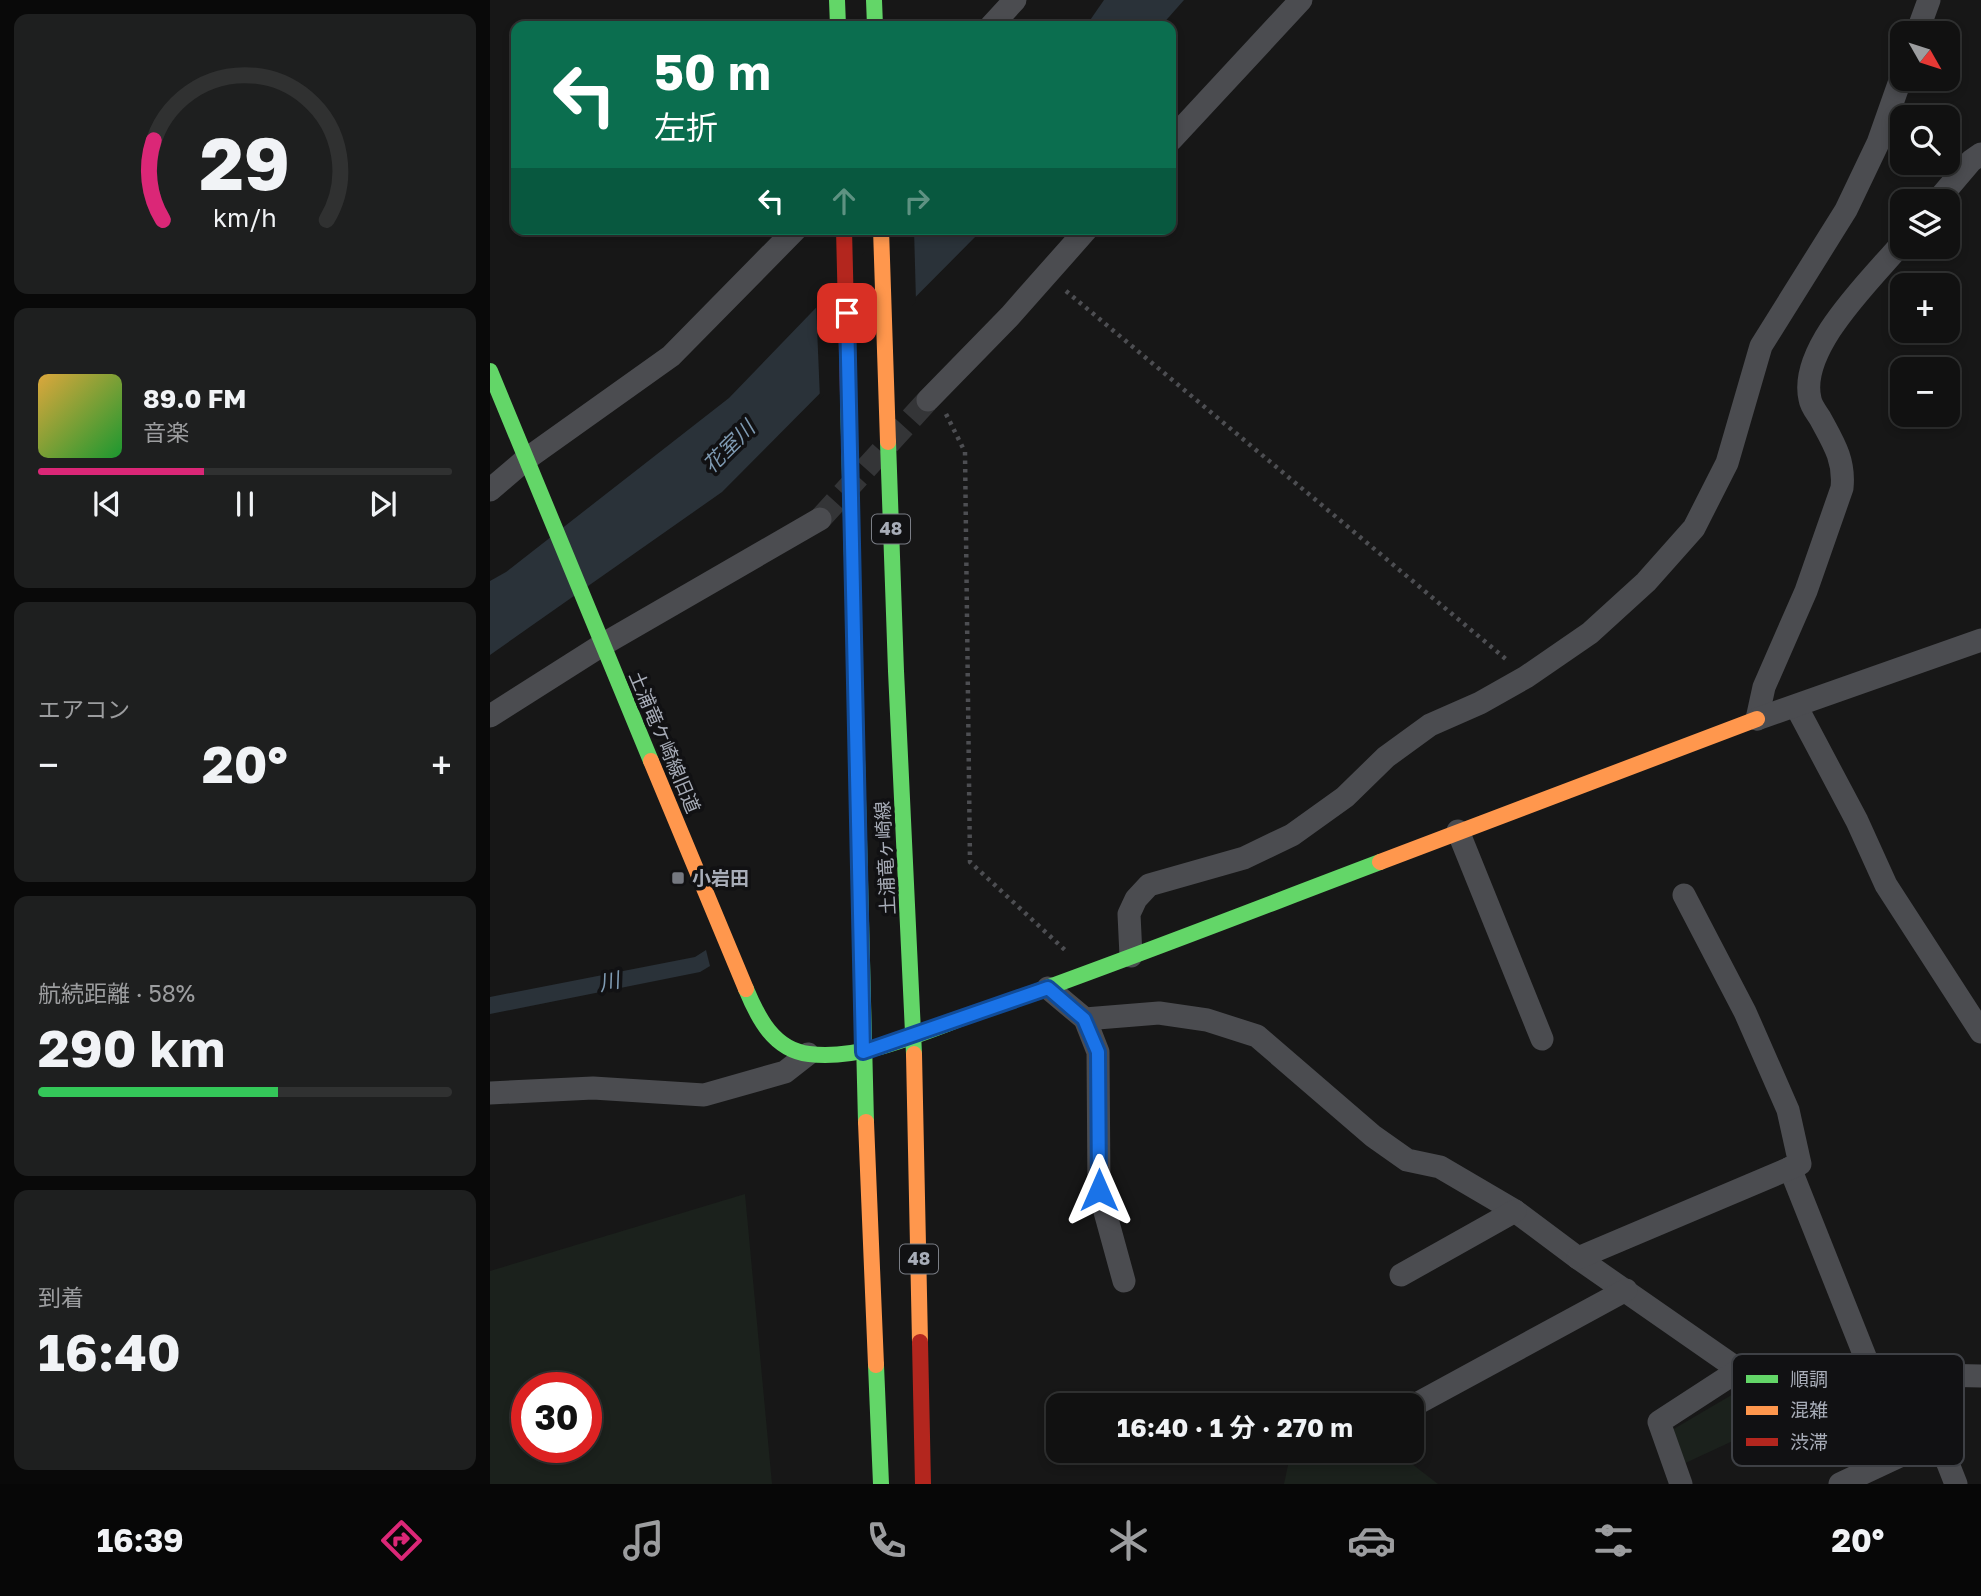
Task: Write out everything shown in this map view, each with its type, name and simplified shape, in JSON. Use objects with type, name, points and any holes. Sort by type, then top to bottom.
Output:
[{"type":"main road","points":[[837,0],[838,21]]},
{"type":"main road","points":[[874,0],[875,21]]},
{"type":"main road","name":"土浦竜ヶ崎線","points":[[844,235],[863,1052],[881,1484]]},
{"type":"main road","name":"土浦竜ヶ崎線","points":[[881,235],[896,671],[914,1034],[923,1484]]},
{"type":"main road","name":"土浦竜ケ崎線旧道","points":[[490,371],[528,469],[754,1009],[766,1029],[783,1045],[808,1054],[863,1052],[1048,988],[1757,719]]},
{"type":"street","points":[[996,21],[1015,0]]},
{"type":"street","points":[[1176,135],[1301,0]]},
{"type":"street","points":[[1921,21],[1929,0]]},
{"type":"street","points":[[1131,956],[1129,914],[1136,899],[1149,885],[1244,858],[1292,835],[1345,797],[1386,757],[1430,725],[1480,703],[1527,677],[1590,633],[1646,582],[1694,528],[1727,463],[1761,346],[1846,210],[1878,143],[1896,91]]},
{"type":"street","points":[[1947,189],[1971,161],[1981,154]]},
{"type":"street","points":[[490,490],[528,469],[671,356],[790,235]]},
{"type":"street","points":[[932,396],[1010,316],[1081,235]]},
{"type":"street","points":[[1757,719],[1764,687],[1806,591],[1842,488],[1844,471],[1838,451],[1810,400],[1809,371],[1825,339],[1852,298],[1890,256]]},
{"type":"street","points":[[490,716],[599,636],[820,519]]},
{"type":"street","points":[[1757,719],[1981,640]]},
{"type":"street","points":[[1796,706],[1857,821],[1886,885],[1981,1032]]},
{"type":"street","points":[[1458,831],[1542,1039]]},
{"type":"street","points":[[1578,1258],[1800,1164],[1788,1110],[1745,1012],[1684,895]]},
{"type":"street","points":[[1048,988],[1084,1019],[1098,1052],[1099,1190],[1124,1281]]},
{"type":"street","points":[[1084,1019],[1159,1013],[1207,1020],[1256,1036],[1373,1136],[1407,1160],[1440,1167],[1515,1211],[1732,1365]]},
{"type":"street","points":[[490,1093],[593,1088],[704,1095],[785,1072],[808,1054]]},
{"type":"street","points":[[1790,1168],[1864,1354]]},
{"type":"street","points":[[1401,1275],[1515,1211]]},
{"type":"street","points":[[1424,1400],[1626,1290]]},
{"type":"street","points":[[1681,1484],[1659,1422],[1732,1375]]},
{"type":"street","points":[[1840,1484],[1878,1466]]},
{"type":"street","points":[[1949,1466],[1956,1484]]},
{"type":"path","points":[[1045,274],[1527,677]]},
{"type":"path","points":[[932,396],[965,452],[970,862],[1088,973]]},
{"type":"shaded area","points":[[745,1194],[772,1484],[490,1484],[490,1271]]},
{"type":"shaded area","points":[[1732,1395],[1732,1441],[1679,1466],[1672,1430]]},
{"type":"shaded area","points":[[1288,1463],[1411,1463],[1438,1484],[1284,1484]]},
{"type":"water","points":[[1104,0],[1184,0],[1165,21],[1089,21]]},
{"type":"water","name":"花室川","points":[[886,235],[977,235],[722,492],[490,655],[490,581],[506,572],[729,398]]},
{"type":"water","name":"川","points":[[706,950],[710,966],[700,972],[490,1014],[490,997],[695,957]]},
{"type":"pier","points":[[881,235],[914,235],[916,302],[820,399],[816,303]]},
{"type":"tunnel","points":[[820,519],[928,400]]},
{"type":"traffic: fast","points":[[837,0],[838,21]]},
{"type":"traffic: fast","points":[[874,0],[875,21]]},
{"type":"traffic: fast","points":[[490,371],[651,761]]},
{"type":"traffic: fast","points":[[848,396],[866,1122]]},
{"type":"traffic: fast","points":[[888,442],[914,1054]]},
{"type":"traffic: fast","points":[[746,989],[769,1031],[786,1046],[809,1054],[853,1053],[897,1042],[1380,862]]},
{"type":"traffic: fast","points":[[876,1365],[881,1484]]},
{"type":"traffic: slow","points":[[881,235],[888,442]]},
{"type":"traffic: slow","points":[[1380,862],[1757,719]]},
{"type":"traffic: slow","points":[[651,761],[746,989]]},
{"type":"traffic: slow","points":[[914,1054],[920,1342]]},
{"type":"traffic: slow","points":[[866,1122],[876,1365]]},
{"type":"traffic: jam","points":[[844,235],[848,396]]},
{"type":"traffic: jam","points":[[920,1342],[923,1484]]},
{"type":"place","name":"小岩田","points":[[678,878]]},
{"type":"route","points":[[847,313],[863,1052],[1048,988],[1084,1019],[1098,1052],[1099,1190]]}]
